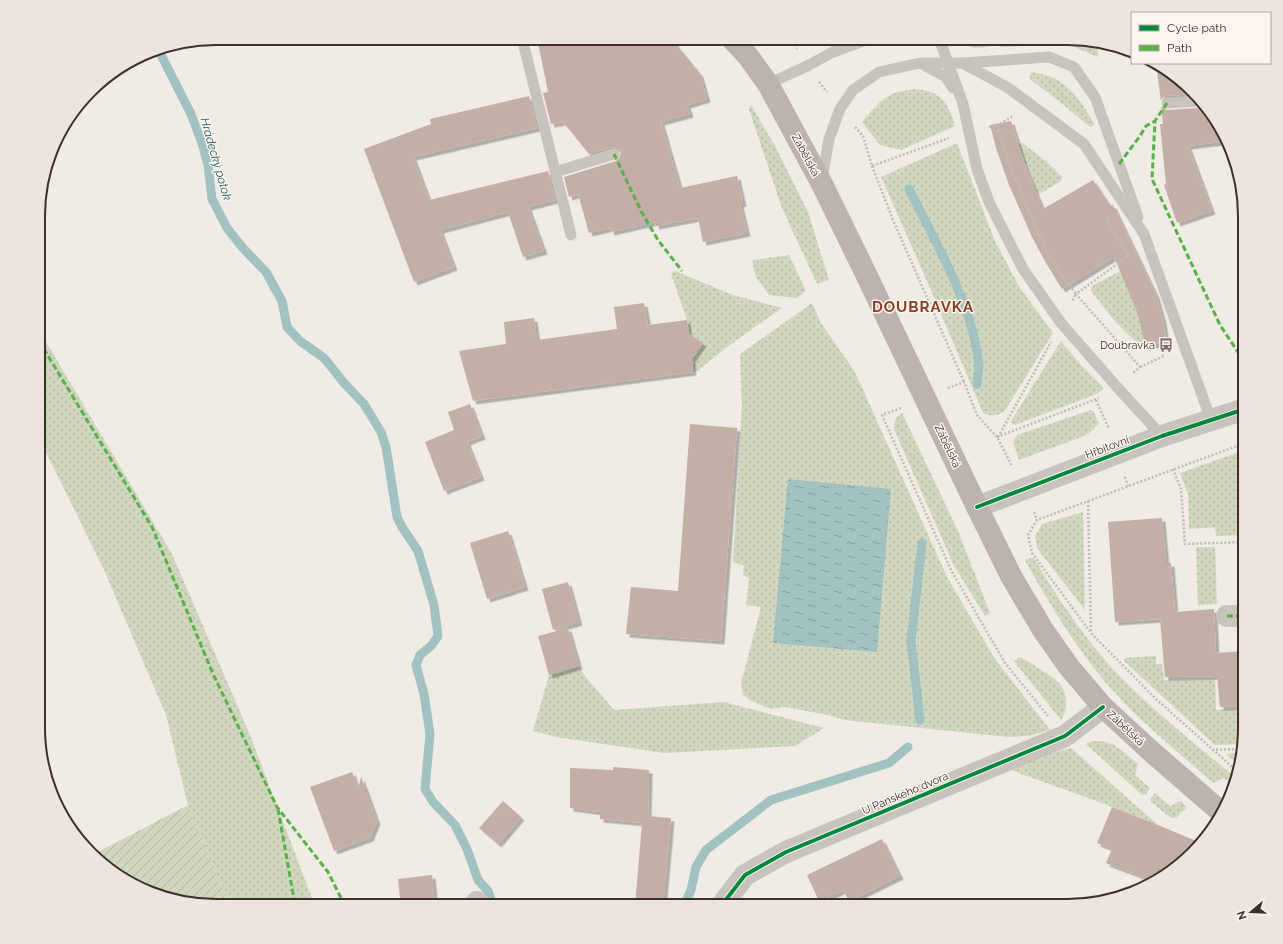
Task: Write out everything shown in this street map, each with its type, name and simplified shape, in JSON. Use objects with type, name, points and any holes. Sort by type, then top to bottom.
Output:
[{"type":"main road","name":"Zábělská","points":[[738,45],[748,56],[768,84],[822,184],[1011,576],[1043,630],[1069,667],[1103,707],[1218,809]]},
{"type":"street","name":"Hřbitovní","points":[[977,506],[1162,436],[1238,411]]},
{"type":"street","name":"U Panského dvora","points":[[726,899],[745,875],[786,852],[1065,736],[1103,707]]},
{"type":"lane","points":[[524,45],[571,235]]},
{"type":"lane","points":[[768,84],[833,52],[852,45]]},
{"type":"lane","points":[[942,45],[963,104],[977,169],[989,202],[1023,269],[1061,323],[1116,387],[1162,436]]},
{"type":"lane","points":[[822,184],[829,139],[840,109],[853,90],[879,72],[920,63],[962,63],[1049,57],[1074,67],[1094,97],[1211,420]]},
{"type":"lane","points":[[920,63],[946,77],[963,104]]},
{"type":"lane","points":[[962,63],[1007,87],[1084,144],[1144,234]]},
{"type":"lane","points":[[1167,103],[1194,101]]},
{"type":"lane","points":[[555,172],[614,154]]},
{"type":"path","points":[[794,45],[807,66],[863,136],[872,166],[893,220],[964,382]]},
{"type":"path","points":[[872,166],[968,131],[997,126],[1016,181],[1049,257],[1076,294],[997,437]]},
{"type":"path","points":[[1128,256],[1131,262]]},
{"type":"path","points":[[1140,367],[1164,356],[1162,349]]},
{"type":"path","points":[[882,415],[951,570],[1005,663],[1065,736]]},
{"type":"path","points":[[1233,768],[1156,699],[1091,633],[1032,553],[1028,535],[1037,520],[1238,446]]},
{"type":"path","points":[[1173,469],[1181,489],[1185,544],[1238,542]]},
{"type":"path","points":[[1088,501],[1091,633]]},
{"type":"path","points":[[1212,750],[1237,748]]},
{"type":"green space","points":[[968,45],[989,45],[989,47],[973,48]]},
{"type":"green space","points":[[1000,45],[1051,45],[1000,47]]},
{"type":"green space","points":[[1051,45],[1078,45],[1097,47],[1098,57],[1072,46]]},
{"type":"green space","points":[[1032,72],[1063,83],[1082,104],[1094,125],[1091,127],[1089,126],[1030,79],[1029,76]]},
{"type":"green space","points":[[916,89],[925,90],[943,100],[950,111],[955,126],[901,150],[880,145],[862,122],[885,98],[898,92]]},
{"type":"green space","points":[[751,105],[775,146],[808,212],[829,280],[817,284],[782,208],[749,109]]},
{"type":"green space","points":[[957,143],[995,241],[1020,288],[1053,333],[1004,412],[994,416],[983,413],[881,177]]},
{"type":"green space","points":[[1022,143],[1046,161],[1062,177],[1061,181],[1039,194],[1037,193],[1018,144]]},
{"type":"green space","points":[[789,255],[806,291],[797,298],[769,295],[756,277],[752,260]]},
{"type":"green space","points":[[1122,270],[1153,338],[1155,350],[1148,351],[1124,331],[1091,291],[1092,286]]},
{"type":"green space","points":[[675,271],[733,295],[782,308],[731,344],[697,371],[693,372],[691,357],[694,357],[701,344],[689,340],[687,320],[671,274]]},
{"type":"green space","points":[[812,303],[821,323],[855,372],[947,577],[995,659],[1050,730],[1028,736],[1008,737],[844,720],[828,715],[785,707],[771,709],[751,701],[743,695],[741,683],[761,607],[746,605],[749,578],[743,575],[744,566],[733,562],[742,406],[740,354]]},
{"type":"green space","points":[[45,340],[172,554],[250,735],[312,899],[227,899],[188,805],[166,715],[104,570],[45,450]]},
{"type":"green space","points":[[1061,341],[1081,365],[1104,388],[1097,394],[1015,425],[1012,424],[1011,421]]},
{"type":"green space","points":[[1091,410],[1099,423],[1092,431],[1084,436],[1019,460],[1013,442],[1017,435]]},
{"type":"green space","points":[[902,413],[958,531],[990,613],[985,616],[954,566],[894,429],[895,420]]},
{"type":"green space","points":[[1238,452],[1238,535],[1216,536],[1215,527],[1189,529],[1188,494],[1180,473]]},
{"type":"green space","points":[[1083,512],[1085,610],[1037,548],[1035,536],[1042,524]]},
{"type":"green space","points":[[1196,547],[1215,547],[1217,604],[1198,605]]},
{"type":"green space","points":[[1034,558],[1070,615],[1109,665],[1162,716],[1231,774],[1229,782],[1224,778],[1213,783],[1128,707],[1103,680],[1078,647],[1025,560]]},
{"type":"green space","points":[[1156,656],[1156,664],[1162,664],[1164,680],[1215,679],[1216,710],[1238,709],[1238,744],[1215,745],[1123,660],[1125,658]]},
{"type":"green space","points":[[1020,657],[1057,681],[1063,688],[1066,697],[1066,707],[1061,720],[1014,661]]},
{"type":"green space","points":[[579,666],[584,675],[614,710],[724,702],[824,728],[795,746],[664,753],[556,737],[533,731],[549,675]]},
{"type":"green space","points":[[1095,741],[1108,742],[1123,751],[1138,764],[1135,775],[1150,788],[1146,794],[1142,795],[1086,744]]},
{"type":"green space","points":[[1071,748],[1158,825],[1008,769],[1018,762]]},
{"type":"green space","points":[[1236,753],[1235,762],[1226,754]]},
{"type":"green space","points":[[1155,793],[1170,806],[1181,801],[1187,807],[1177,817],[1171,818],[1151,802],[1151,798]]},
{"type":"green space","points":[[188,805],[227,899],[205,899],[182,896],[150,886],[130,876],[112,864],[98,852]]},
{"type":"water","points":[[788,479],[891,489],[877,652],[773,643]]},
{"type":"building","points":[[538,45],[677,45],[700,74],[707,99],[687,105],[690,114],[661,122],[680,188],[737,176],[743,203],[740,204],[747,233],[703,242],[698,218],[656,226],[655,222],[611,232],[610,228],[589,233],[578,194],[569,197],[564,177],[616,161],[621,152],[612,147],[589,154],[563,122],[551,124],[543,93],[548,92]]},
{"type":"building","points":[[1157,71],[1180,87],[1187,94],[1166,96],[1163,97],[1161,101]]},
{"type":"building","points":[[529,96],[537,128],[413,157],[429,200],[548,171],[555,200],[528,207],[544,251],[523,257],[508,212],[440,230],[454,267],[414,282],[364,149],[431,124],[430,119]]},
{"type":"building","points":[[1161,107],[1167,110],[1199,107],[1203,112],[1221,142],[1188,146],[1212,211],[1177,223],[1164,185],[1166,184],[1160,124],[1163,124]]},
{"type":"building","points":[[1011,121],[1026,169],[1043,209],[1093,180],[1110,206],[1113,205],[1156,295],[1163,320],[1166,341],[1146,347],[1137,312],[1114,257],[1062,289],[1032,237],[1009,185],[997,151],[990,125]]},
{"type":"building","points":[[644,303],[648,325],[687,320],[689,334],[703,343],[692,359],[693,372],[473,401],[459,351],[506,344],[504,322],[534,318],[537,340],[617,329],[614,307]]},
{"type":"building","points":[[470,404],[482,436],[467,442],[481,477],[444,491],[425,442],[454,430],[448,412]]},
{"type":"building","points":[[690,424],[737,428],[721,641],[626,634],[631,587],[678,591]]},
{"type":"building","points":[[1162,518],[1166,563],[1171,563],[1175,612],[1214,609],[1216,653],[1238,651],[1238,706],[1220,707],[1217,676],[1165,677],[1160,619],[1115,622],[1108,522]]},
{"type":"building","points":[[508,531],[525,587],[487,599],[470,543]]},
{"type":"building","points":[[568,582],[579,622],[553,630],[542,589]]},
{"type":"building","points":[[568,628],[579,666],[549,675],[538,636]]},
{"type":"building","points":[[613,767],[649,770],[648,816],[671,818],[664,899],[636,899],[642,823],[600,819],[600,812],[570,808],[570,768],[613,770]]},
{"type":"building","points":[[352,772],[358,789],[361,777],[377,821],[370,838],[334,851],[310,787]]},
{"type":"building","points":[[503,801],[521,817],[498,844],[479,828]]},
{"type":"building","points":[[1112,807],[1196,841],[1180,857],[1148,879],[1106,863],[1112,849],[1097,843]]},
{"type":"building","points":[[882,839],[900,876],[853,899],[848,899],[843,890],[823,899],[818,899],[807,875]]},
{"type":"building","points":[[432,875],[434,899],[400,899],[398,879]]},
{"type":"waterway","name":"Hrádecký potok","points":[[161,54],[191,114],[203,146],[208,165],[212,199],[227,228],[242,247],[266,272],[282,301],[287,327],[300,341],[324,358],[344,383],[364,404],[381,432],[386,447],[397,517],[418,551],[434,605],[438,636],[431,646],[420,655],[416,665],[424,694],[430,734],[425,789],[433,802],[455,825],[467,849],[478,880],[488,891],[491,899]]},
{"type":"waterway","points":[[909,189],[952,275],[961,297],[975,343],[979,366],[977,384]]},
{"type":"waterway","points":[[920,720],[911,641],[922,543]]},
{"type":"waterway","points":[[687,899],[691,890],[696,867],[706,850],[771,800],[889,763],[908,747]]},
{"type":"marked path","points":[[1167,103],[1155,121],[1152,179],[1220,325],[1238,352]]},
{"type":"marked path","points":[[1119,164],[1146,126],[1155,121]]},
{"type":"marked path","points":[[614,154],[641,211],[658,240],[682,271]]},
{"type":"marked path","points":[[45,351],[152,527],[213,674],[277,807],[328,872],[342,899]]},
{"type":"marked path","points":[[1227,616],[1238,616]]},
{"type":"marked path","points":[[278,809],[294,899]]},
{"type":"cycle path","points":[[977,507],[1162,436],[1238,411]]},
{"type":"cycle path","points":[[726,899],[745,875],[786,852],[1065,736],[1103,707]]},
{"type":"place","name":"Doubravka","points":[[1166,345]]},
{"type":"district","name":"DOUBRAVKA","points":[[923,307]]}]
